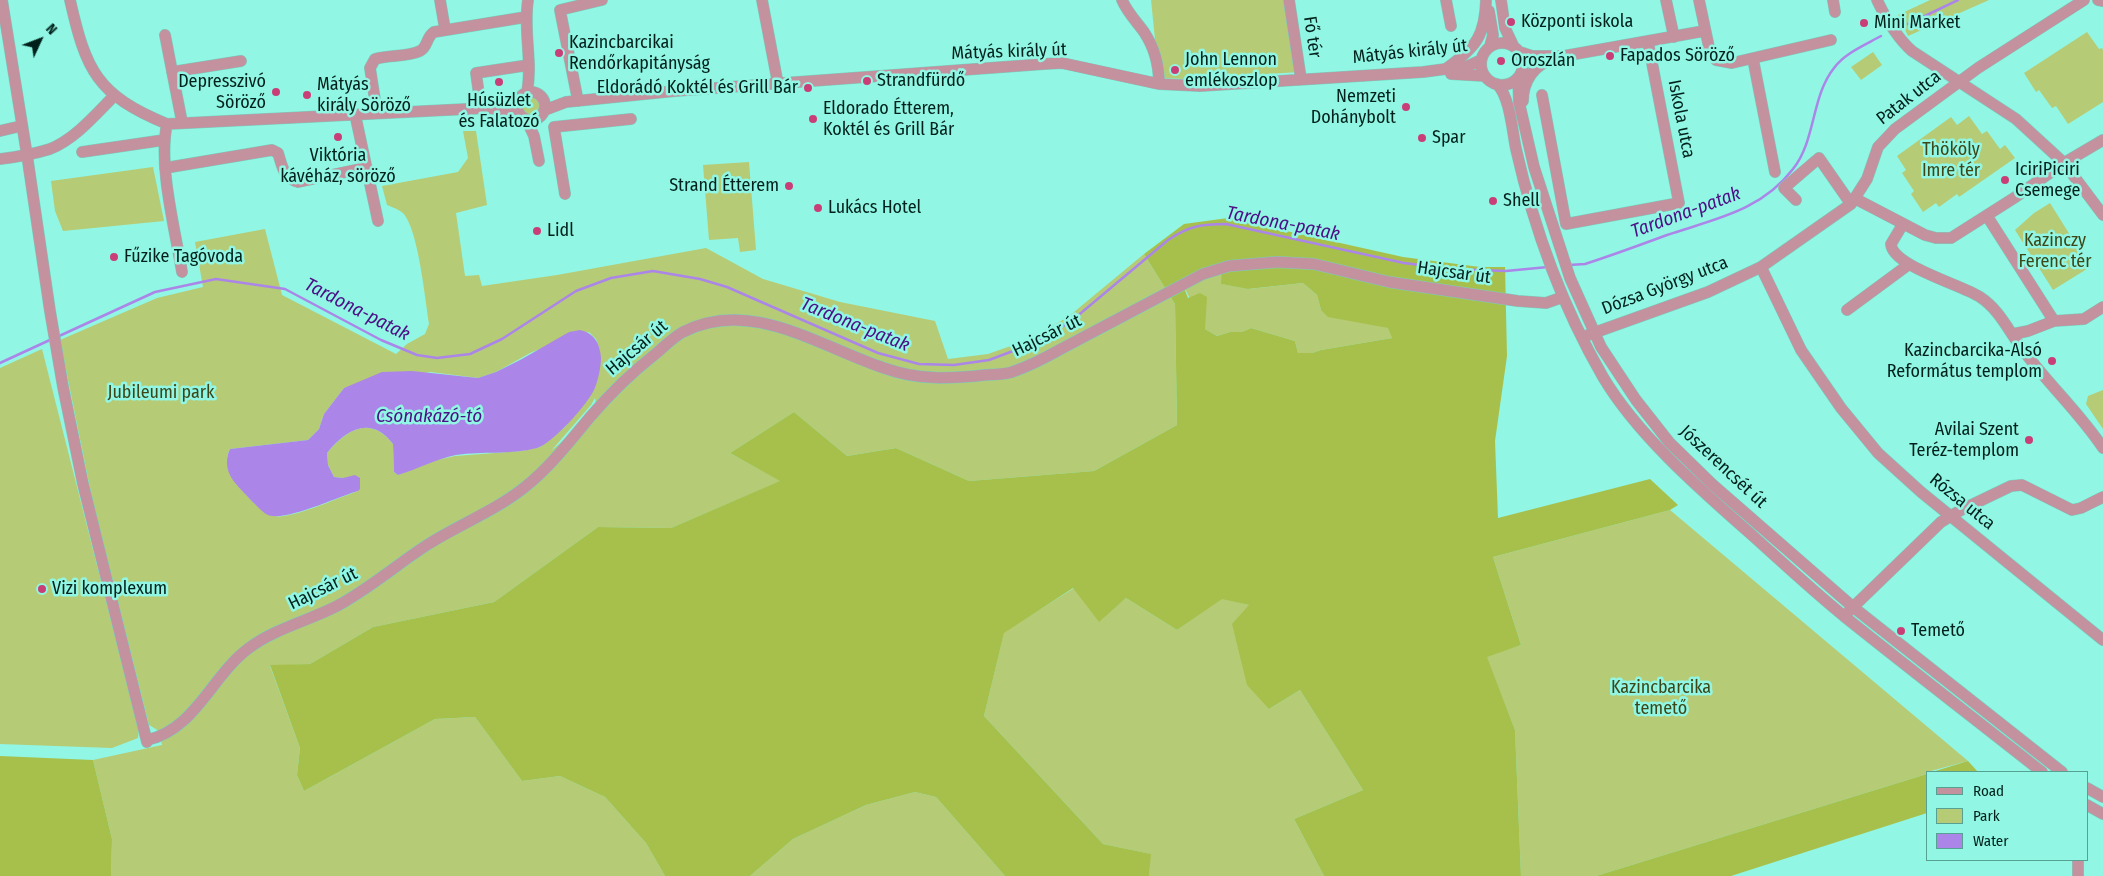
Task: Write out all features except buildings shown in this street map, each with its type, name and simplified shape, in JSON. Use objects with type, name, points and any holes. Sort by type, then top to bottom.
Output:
[{"type":"street","points":[[2,0],[27,155]]},
{"type":"street","points":[[70,0],[78,36],[97,78],[114,96],[150,117],[167,124],[481,109],[476,73],[529,65]]},
{"type":"street","points":[[440,0],[446,29]]},
{"type":"street","points":[[528,0],[526,18],[530,79],[538,101],[534,136]]},
{"type":"street","points":[[572,102],[560,10],[602,0]]},
{"type":"street","points":[[762,0],[778,84]]},
{"type":"street","points":[[1122,0],[1126,10],[1144,33],[1155,55],[1159,84]]},
{"type":"street","name":"Fő tér","points":[[1289,0],[1301,79]]},
{"type":"street","points":[[1446,0],[1451,26]]},
{"type":"street","points":[[1486,0],[1493,35],[1490,46]]},
{"type":"street","points":[[1444,70],[1469,52],[1481,34],[1486,0]]},
{"type":"street","points":[[1501,0],[1506,28],[1523,61],[1519,76]]},
{"type":"street","points":[[1666,0],[1674,37]]},
{"type":"street","points":[[1699,0],[1704,31],[1710,52],[1716,60],[1732,63],[1832,40]]},
{"type":"street","points":[[1833,0],[1835,12]]},
{"type":"street","points":[[1877,0],[1902,43],[2016,119],[2064,163],[2103,215]]},
{"type":"street","name":"Patak utca","points":[[1761,267],[1853,201],[1867,178],[1878,147],[1906,120],[1958,82],[2084,0]]},
{"type":"street","points":[[2098,0],[2103,1]]},
{"type":"street","points":[[377,113],[370,68],[371,64],[380,58],[419,52],[425,46],[430,34],[446,29],[526,18]]},
{"type":"street","points":[[1422,72],[1484,76],[1497,84],[1508,84],[1545,61],[1704,31]]},
{"type":"street","points":[[165,35],[182,122]]},
{"type":"street","points":[[1484,76],[1481,69],[1481,60],[1484,52],[1490,46],[1502,42],[1532,56],[1564,56]]},
{"type":"street","name":"Iskola utca","points":[[1542,95],[1566,224],[1679,203],[1648,42]]},
{"type":"street","points":[[1753,59],[1775,172]]},
{"type":"street","name":"Mátyás király út","points":[[481,109],[519,108],[538,101],[572,102],[675,91],[1062,63],[1159,84],[1200,86],[1444,70],[1468,66],[1481,60]]},
{"type":"street","points":[[172,72],[241,61]]},
{"type":"street","points":[[1525,128],[1523,99],[1525,85],[1534,70],[1545,61]]},
{"type":"street","name":"Jószerencsét út","points":[[1519,76],[1517,91],[1534,167],[1570,278],[1593,332],[1636,400],[1669,442],[1712,484],[1853,608],[2061,771]]},
{"type":"street","name":"Jószerencsét út","points":[[1497,84],[1505,96],[1522,172],[1546,255],[1581,337],[1615,396],[1663,451],[1705,494],[1844,616],[2041,771]]},
{"type":"street","points":[[538,101],[522,95],[519,108],[534,136],[539,161]]},
{"type":"street","points":[[0,159],[50,149],[84,126],[114,96]]},
{"type":"street","points":[[355,114],[365,168],[378,221]]},
{"type":"street","points":[[565,194],[554,127],[631,119]]},
{"type":"street","points":[[167,124],[164,140],[165,168],[182,272]]},
{"type":"street","points":[[0,131],[21,126]]},
{"type":"street","points":[[82,152],[164,140]]},
{"type":"street","points":[[1796,200],[1784,188],[1819,158],[1853,201],[1931,237],[1951,238],[1987,216],[2064,163],[2103,140]]},
{"type":"street","points":[[165,168],[272,150],[278,153],[285,175],[298,182],[365,168]]},
{"type":"street","name":"Hajcsár út","points":[[27,155],[54,338],[83,484],[147,741],[165,735],[179,726],[232,661],[268,635],[324,613],[351,598],[423,547],[524,488],[550,464],[623,381],[673,339],[707,322],[731,319],[754,321],[830,346],[885,369],[937,379],[1002,374],[1017,370],[1040,361],[1061,348],[1203,274],[1229,266],[1277,262],[1314,264],[1389,282],[1518,300],[1546,303],[1563,298]]},
{"type":"street","points":[[1987,216],[2054,321]]},
{"type":"street","points":[[1903,224],[1893,239],[1891,248],[1893,252],[1908,265],[1979,297],[1994,309],[2013,334],[2022,350],[2103,448]]},
{"type":"street","points":[[1847,310],[1908,265]]},
{"type":"street","name":"Dózsa György utca","points":[[1581,337],[1708,292],[1761,267]]},
{"type":"street","name":"Rózsa utca","points":[[1761,267],[1801,350],[1841,408],[1878,454],[2103,640]]},
{"type":"street","points":[[2013,334],[2028,331],[2054,321],[2084,319],[2103,307]]},
{"type":"street","points":[[1844,616],[1934,529],[1961,510],[2016,485],[2022,485],[2072,510],[2081,508],[2103,496]]},
{"type":"street","points":[[2089,790],[2103,797]]},
{"type":"street","points":[[2088,806],[2103,814]]},
{"type":"street","points":[[2078,861],[2078,876]]},
{"type":"green space","points":[[1151,0],[1289,0],[1300,72],[1187,79],[1159,78]]},
{"type":"green space","points":[[1930,0],[1989,0],[1908,36],[1898,15]]},
{"type":"green space","points":[[2087,32],[2099,49],[2102,48],[2103,50],[2103,102],[2068,124],[2056,106],[2052,108],[2039,90],[2036,92],[2024,73]]},
{"type":"green space","points":[[1873,52],[1882,65],[1861,80],[1851,67]]},
{"type":"green space","points":[[531,96],[538,99],[541,106],[538,113],[531,116],[524,113],[521,106],[524,99]]},
{"type":"green space","name":"Thököly Imre tér","points":[[1969,116],[1982,134],[1987,131],[2000,149],[2005,145],[2015,158],[1959,197],[1957,194],[1939,207],[1936,203],[1923,212],[1911,194],[1914,191],[1902,173],[1906,170],[1897,156],[1951,117],[1957,125]]},
{"type":"green space","name":"Jubileumi park","points":[[463,131],[476,131],[487,205],[456,213],[465,276],[479,275],[482,286],[557,275],[706,248],[763,279],[840,302],[935,321],[948,359],[988,354],[1025,341],[1068,317],[1144,254],[1175,304],[1177,425],[1094,471],[969,481],[896,448],[847,456],[794,412],[730,453],[781,481],[671,528],[598,527],[494,602],[373,627],[310,664],[270,666],[300,748],[297,775],[304,791],[435,719],[475,717],[522,781],[560,776],[605,797],[646,843],[665,876],[111,876],[112,839],[93,760],[162,745],[159,731],[149,725],[92,498],[60,340],[157,298],[203,287],[195,242],[265,229],[282,295],[396,354],[407,344],[425,334],[429,324],[421,269],[411,227],[402,213],[387,205],[382,186],[458,172],[468,158]],"holes":[[[589,332],[596,339],[600,351],[595,388],[565,427],[540,447],[522,451],[455,456],[437,460],[398,475],[394,472],[393,444],[376,430],[359,429],[343,437],[327,453],[328,465],[334,477],[343,478],[358,491],[291,515],[281,516],[269,514],[254,502],[237,483],[228,467],[227,459],[230,449],[308,440],[319,429],[324,414],[344,388],[430,372],[478,378],[496,372],[532,352]],[[595,398],[596,404],[574,431],[551,451]]]},
{"type":"green space","points":[[749,162],[756,250],[740,252],[738,238],[709,240],[703,165]]},
{"type":"green space","points":[[153,167],[164,221],[63,231],[55,211],[51,181]]},
{"type":"green space","name":"Kazinczy Ferenc tér","points":[[2050,203],[2090,267],[2053,290],[2015,230],[2034,213]]},
{"type":"green space","points":[[1228,218],[1403,257],[1480,267],[1505,267],[1507,356],[1495,441],[1498,518],[1650,479],[1678,505],[1670,510],[1493,557],[1521,645],[1487,657],[1515,730],[1521,876],[1324,876],[1294,819],[1363,790],[1300,690],[1269,709],[1247,685],[1232,624],[1249,605],[1222,599],[1177,630],[1126,598],[1099,622],[1073,588],[1004,633],[984,716],[1103,844],[1151,854],[1149,876],[1005,876],[936,797],[915,792],[866,805],[793,839],[750,876],[665,876],[646,843],[605,797],[560,776],[522,781],[475,717],[435,719],[304,791],[297,775],[300,748],[270,665],[310,664],[373,627],[494,602],[598,527],[671,528],[780,481],[730,453],[794,412],[847,456],[896,448],[969,481],[1094,471],[1177,425],[1175,304],[1144,254],[1184,224]],"holes":[[[1222,266],[1221,284],[1248,289],[1303,283],[1317,295],[1321,310],[1328,317],[1388,328],[1392,338],[1312,353],[1298,353],[1295,341],[1251,328],[1242,332],[1230,332],[1217,336],[1205,329],[1207,297],[1200,293],[1188,298],[1182,283]]]},
{"type":"green space","points":[[1222,266],[1222,284],[1249,289],[1303,283],[1317,295],[1321,310],[1389,328],[1392,338],[1312,353],[1298,353],[1295,341],[1251,328],[1242,332],[1230,332],[1217,336],[1205,329],[1182,283]]},
{"type":"green space","points":[[42,349],[139,727],[138,738],[112,748],[0,744],[0,368]]},
{"type":"green space","points":[[2103,390],[2103,429],[2086,404],[2088,396]]},
{"type":"green space","name":"Kazincbarcika temető","points":[[1670,510],[1968,761],[1926,771],[1926,774],[1596,876],[1521,876],[1515,730],[1486,656],[1521,645],[1493,557]]},
{"type":"green space","points":[[1074,588],[1099,621],[1126,598],[1177,630],[1222,598],[1249,605],[1269,709],[1300,690],[1363,790],[1294,819],[1324,876],[1149,876],[1150,854],[1103,844],[984,716],[1004,632]]},
{"type":"green space","points":[[0,756],[93,760],[112,839],[111,876],[0,876]]},
{"type":"green space","points":[[1968,761],[1977,771],[1935,771]]},
{"type":"green space","points":[[1926,774],[1926,813],[1731,876],[1596,876]]},
{"type":"green space","points":[[915,792],[936,797],[1005,876],[750,876],[793,839],[866,805]]},
{"type":"water","name":"Csónakázó-tó","points":[[580,330],[593,336],[599,348],[601,358],[595,388],[561,431],[544,445],[537,448],[456,455],[398,475],[394,472],[393,444],[385,435],[376,430],[359,429],[342,437],[327,453],[328,465],[334,477],[343,478],[355,475],[360,478],[360,489],[311,508],[274,516],[263,512],[230,476],[227,458],[230,449],[308,440],[319,429],[324,414],[344,388],[382,372],[412,371],[478,378],[496,372],[522,359],[569,332]]},
{"type":"waterway","name":"Tardona-patak","points":[[1908,24],[1958,0]]},
{"type":"waterway","name":"Tardona-patak","points":[[1569,265],[1585,264],[1720,218],[1736,212],[1767,195],[1793,169],[1800,158],[1806,145],[1821,92],[1834,68],[1849,54],[1881,36]]},
{"type":"waterway","name":"Tardona-patak","points":[[57,337],[155,292],[216,279],[285,289],[381,340],[417,355],[437,358],[470,354],[502,339],[576,291],[611,278],[653,271],[700,279],[727,287],[878,353],[919,364],[954,365],[989,360],[1029,345],[1069,323],[1168,240],[1182,232],[1202,225],[1226,224],[1404,263],[1452,269],[1506,271],[1548,267]]},
{"type":"waterway","name":"Tardona-patak","points":[[0,363],[52,339]]},
{"type":"place","name":"Központi iskola","points":[[1511,22]]},
{"type":"place","name":"Mini Market","points":[[1864,23]]},
{"type":"place","name":"Kazincbarcikai Rendőrkapitányság","points":[[559,53]]},
{"type":"place","name":"Fapados Söröző","points":[[1610,56]]},
{"type":"place","name":"Oroszlán","points":[[1501,61]]},
{"type":"place","name":"John Lennon emlékoszlop","points":[[1175,70]]},
{"type":"place","name":"Strandfürdő","points":[[867,81]]},
{"type":"place","name":"Húsüzlet és Falatozó","points":[[499,82]]},
{"type":"place","name":"Eldorádó Koktél és Grill Bár","points":[[808,88]]},
{"type":"place","name":"Depresszivó Söröző","points":[[276,92]]},
{"type":"place","name":"Mátyás király Söröző","points":[[307,95]]},
{"type":"place","name":"Nemzeti Dohánybolt","points":[[1406,107]]},
{"type":"place","name":"Eldorado Étterem, Koktél és Grill Bár","points":[[813,119]]},
{"type":"place","name":"Viktória kávéház, söröző","points":[[338,137]]},
{"type":"place","name":"Spar","points":[[1422,138]]},
{"type":"place","name":"IciriPiciri Csemege","points":[[2005,180]]},
{"type":"place","name":"Strand Étterem","points":[[789,186]]},
{"type":"place","name":"Shell","points":[[1493,201]]},
{"type":"place","name":"Lukács Hotel","points":[[818,208]]},
{"type":"place","name":"Lidl","points":[[537,231]]},
{"type":"place","name":"Fűzike Tagóvoda","points":[[114,257]]},
{"type":"place","name":"Kazincbarcika-Alsó Református templom","points":[[2052,361]]},
{"type":"place","name":"Avilai Szent Teréz-templom","points":[[2029,440]]},
{"type":"place","name":"Vizi komplexum","points":[[42,589]]},
{"type":"place","name":"Temető","points":[[1901,631]]}]
